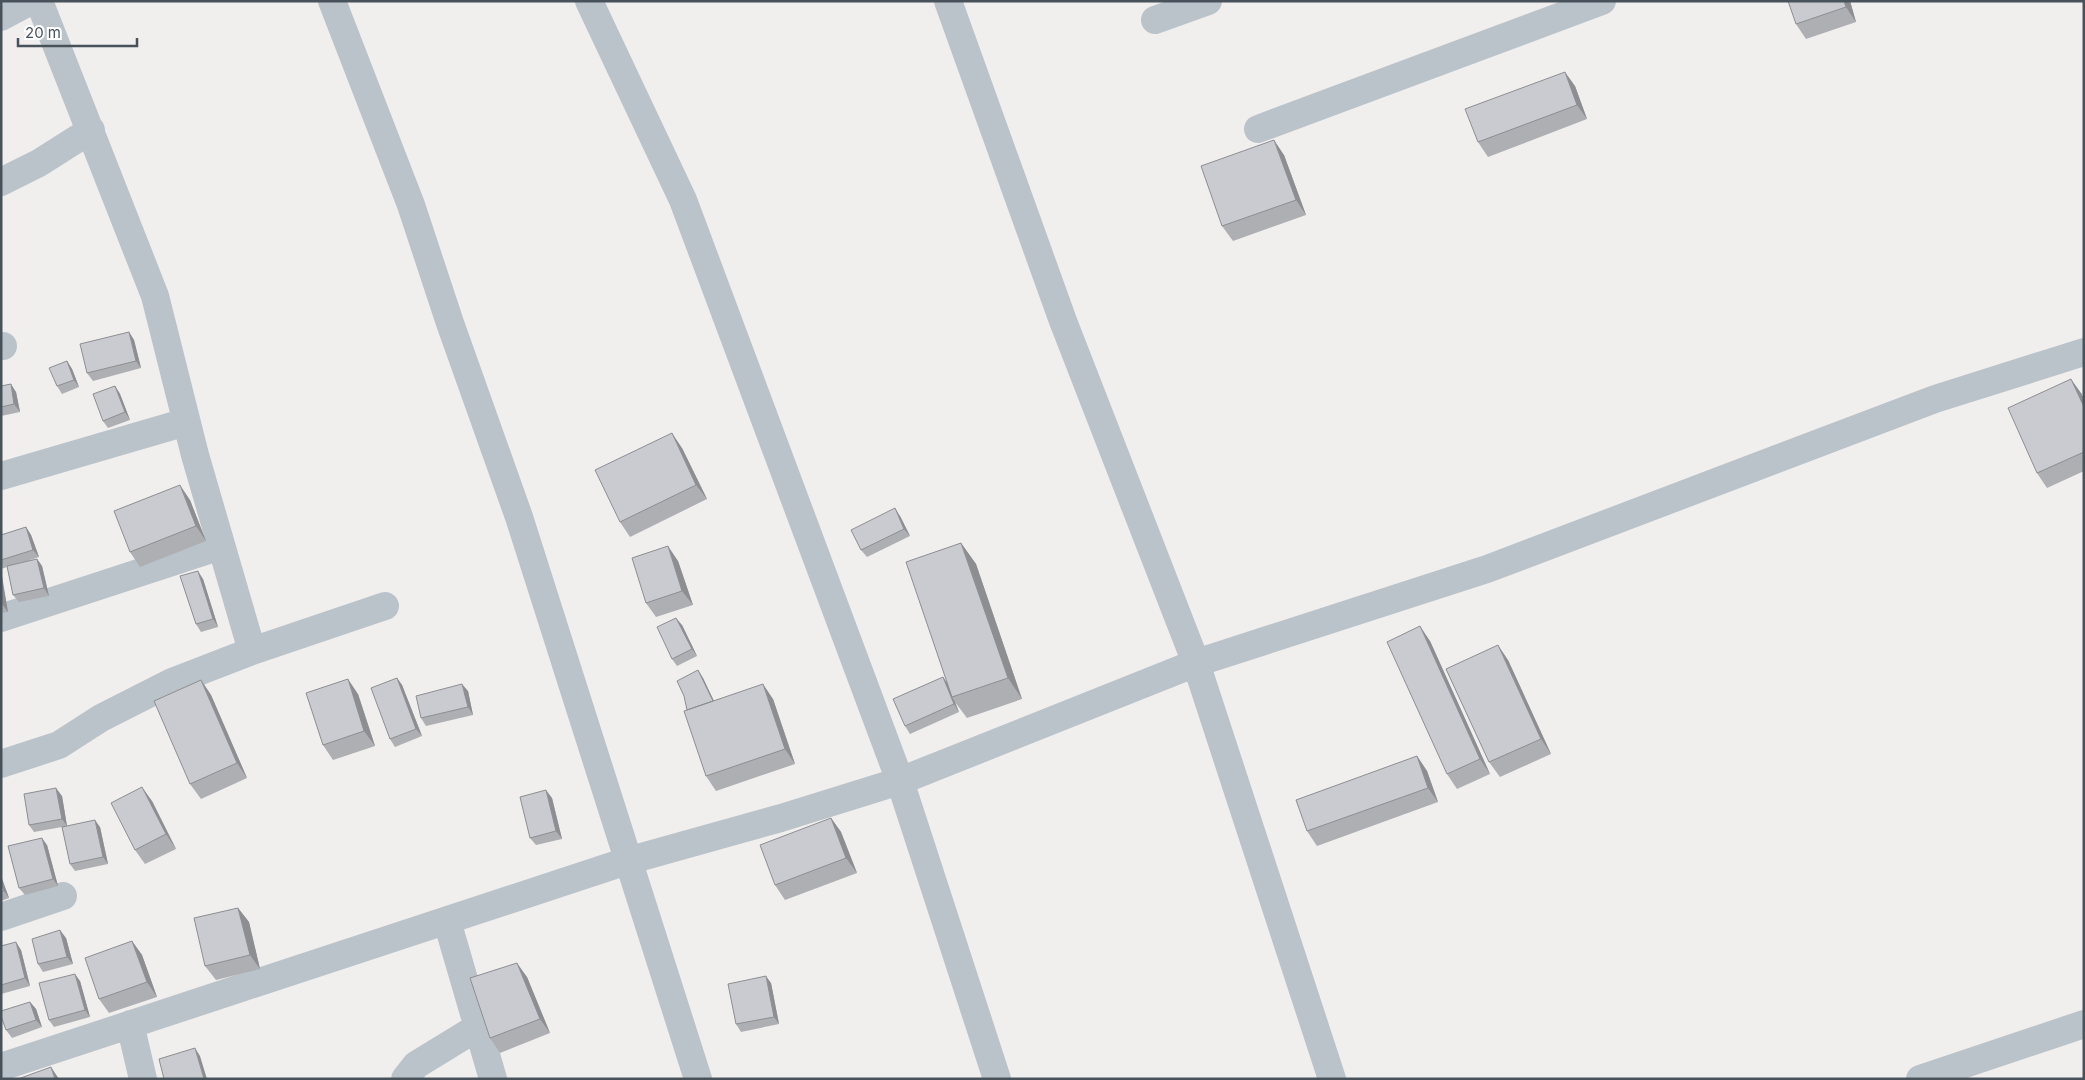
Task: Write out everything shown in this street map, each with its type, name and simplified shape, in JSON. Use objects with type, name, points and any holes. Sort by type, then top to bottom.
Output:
[{"type":"street","points":[[1,17],[31,1]]},
{"type":"street","points":[[39,1],[155,296],[186,422],[252,650]]},
{"type":"street","points":[[332,1],[411,205],[518,517],[698,1079]]},
{"type":"street","points":[[589,1],[683,200],[900,781],[997,1079]]},
{"type":"street","points":[[948,1],[1063,321],[1196,663],[1332,1079]]},
{"type":"street","points":[[1155,20],[1208,1]]},
{"type":"street","points":[[1258,129],[1602,1]]},
{"type":"street","points":[[1,182],[39,163],[91,130]]},
{"type":"street","points":[[1,1067],[627,861],[781,818],[900,781],[1196,663],[1487,569],[1935,399],[2084,352]]},
{"type":"street","points":[[1,476],[186,422]]},
{"type":"street","points":[[1,618],[222,546]]},
{"type":"street","points":[[1,764],[59,745],[101,718],[172,682],[252,650],[385,606]]},
{"type":"street","points":[[1,917],[63,896]]},
{"type":"street","points":[[448,920],[493,1079]]},
{"type":"street","points":[[130,1024],[143,1079]]},
{"type":"street","points":[[1920,1079],[2084,1024]]},
{"type":"street","points":[[405,1079],[416,1065],[478,1027]]},
{"type":"building","points":[[1788,1],[1844,1],[1846,7],[1796,24]]},
{"type":"building","points":[[1565,72],[1577,105],[1478,142],[1465,109]]},
{"type":"building","points":[[1274,140],[1296,200],[1222,226],[1201,166]]},
{"type":"building","points":[[129,332],[136,361],[87,373],[80,344]]},
{"type":"building","points":[[67,361],[74,380],[57,386],[49,368]]},
{"type":"building","points":[[2071,379],[2084,407],[2084,452],[2037,473],[2008,408]]},
{"type":"building","points":[[11,384],[14,404],[1,407],[1,386]]},
{"type":"building","points":[[115,386],[125,412],[103,421],[93,394]]},
{"type":"building","points":[[672,433],[696,485],[620,522],[595,470]]},
{"type":"building","points":[[180,485],[196,526],[130,552],[114,511]]},
{"type":"building","points":[[895,508],[904,529],[861,550],[851,530]]},
{"type":"building","points":[[26,527],[33,550],[1,560],[1,535]]},
{"type":"building","points":[[961,543],[1008,678],[952,697],[906,562]]},
{"type":"building","points":[[668,546],[682,591],[646,603],[632,558]]},
{"type":"building","points":[[37,559],[44,588],[13,595],[7,566]]},
{"type":"building","points":[[198,571],[213,619],[196,624],[180,576]]},
{"type":"building","points":[[676,618],[692,649],[672,659],[657,627]]},
{"type":"building","points":[[1420,626],[1480,759],[1447,774],[1387,642]]},
{"type":"building","points":[[1498,645],[1541,739],[1489,762],[1446,669]]},
{"type":"building","points":[[698,670],[713,701],[687,710],[684,696],[677,681]]},
{"type":"building","points":[[943,677],[954,704],[905,726],[893,699]]},
{"type":"building","points":[[397,678],[416,729],[390,739],[371,688]]},
{"type":"building","points":[[348,679],[364,731],[323,745],[306,693]]},
{"type":"building","points":[[201,680],[237,763],[190,784],[154,701]]},
{"type":"building","points":[[462,684],[468,707],[421,718],[416,696]]},
{"type":"building","points":[[763,684],[785,749],[706,776],[684,711]]},
{"type":"building","points":[[1417,756],[1428,788],[1307,831],[1296,800]]},
{"type":"building","points":[[142,787],[166,834],[135,850],[111,803]]},
{"type":"building","points":[[56,788],[62,819],[29,825],[24,794]]},
{"type":"building","points":[[546,790],[556,831],[530,838],[520,797]]},
{"type":"building","points":[[831,818],[846,858],[775,885],[760,845]]},
{"type":"building","points":[[95,820],[103,857],[70,864],[62,827]]},
{"type":"building","points":[[42,838],[53,879],[19,888],[8,846]]},
{"type":"building","points":[[238,908],[250,955],[205,966],[194,918]]},
{"type":"building","points":[[60,930],[67,957],[38,964],[32,939]]},
{"type":"building","points":[[132,941],[147,982],[99,999],[85,958]]},
{"type":"building","points":[[16,942],[25,978],[1,985],[1,946]]},
{"type":"building","points":[[517,963],[540,1019],[490,1038],[470,978]]},
{"type":"building","points":[[75,974],[85,1010],[49,1020],[39,983]]},
{"type":"building","points":[[766,976],[774,1017],[736,1024],[728,984]]},
{"type":"building","points":[[30,1002],[36,1020],[6,1030],[1,1011]]},
{"type":"building","points":[[195,1048],[204,1079],[164,1079],[159,1059]]},
{"type":"building","points":[[51,1067],[55,1079],[18,1079]]}]
